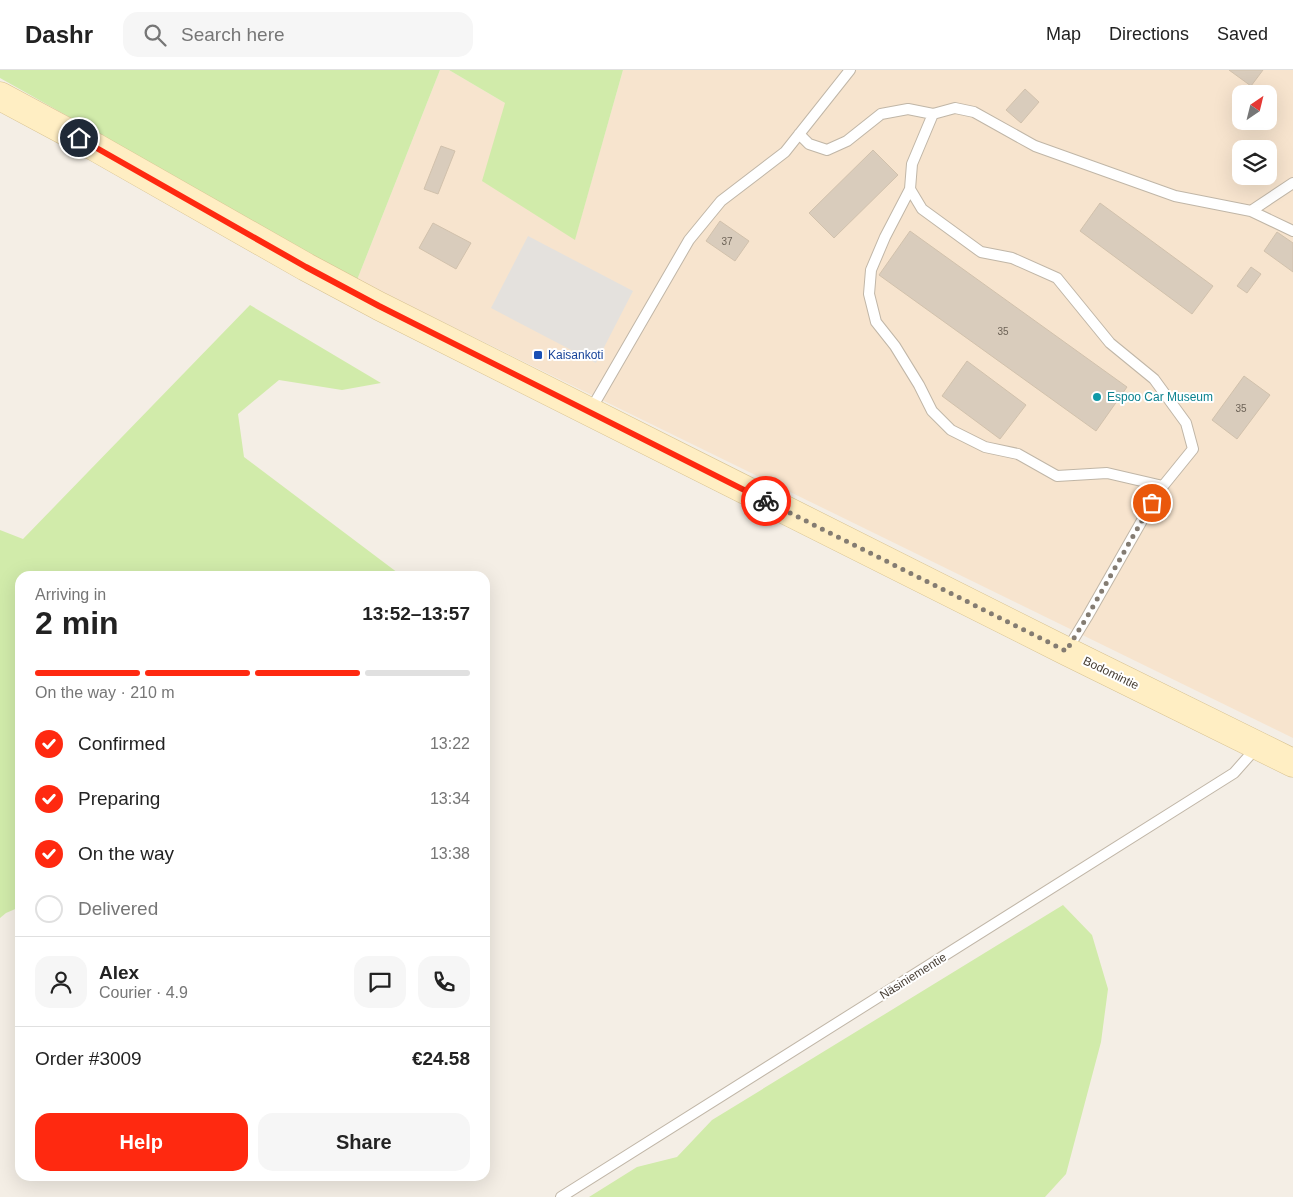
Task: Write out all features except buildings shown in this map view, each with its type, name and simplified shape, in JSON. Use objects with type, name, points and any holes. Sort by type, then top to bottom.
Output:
[{"type":"main road","name":"Bodomintie","points":[[0,96],[379,306],[1293,763]]},
{"type":"lane","points":[[590,412],[689,240],[721,201],[785,152],[850,70]]},
{"type":"lane","points":[[799,134],[809,144],[827,150],[847,141],[881,114],[908,109],[932,114],[955,108],[974,112],[1035,146],[1175,196],[1251,211],[1293,231]]},
{"type":"lane","points":[[932,114],[912,164],[910,189],[871,270],[869,294],[876,322],[895,346],[919,385],[932,411],[951,430],[985,447],[1018,454],[1057,476],[1107,473],[1163,486]]},
{"type":"lane","points":[[1251,211],[1293,183]]},
{"type":"lane","points":[[910,189],[922,209],[981,252],[1012,258],[1057,278],[1110,343],[1154,379],[1186,422],[1193,449],[1163,486],[1152,503],[1066,651]]},
{"type":"lane","name":"Näsiniementie","points":[[561,1197],[1234,773],[1258,746]]},
{"type":"shaded area","points":[[440,70],[449,70],[505,103],[575,239],[623,70],[1293,70],[1293,738],[357,280]]},
{"type":"shaded area","points":[[528,236],[633,291],[596,363],[491,308]]},
{"type":"green space","points":[[0,70],[440,70],[357,280],[0,78]]},
{"type":"green space","points":[[449,70],[623,70],[575,240],[482,181],[505,103]]},
{"type":"green space","points":[[250,305],[381,383],[342,390],[279,380],[238,414],[244,457],[395,571],[15,571],[15,909],[0,918],[0,530],[23,539]]},
{"type":"green space","points":[[1063,905],[1092,935],[1108,989],[1101,1042],[1066,1174],[1045,1197],[589,1197],[637,1167],[677,1157],[712,1120]]},
{"type":"way so far","points":[[766,501],[1066,651],[1152,503]]},
{"type":"place","name":"Kaisankoti","points":[[538,355]]},
{"type":"place","name":"Espoo Car Museum","points":[[1097,397]]},
{"type":"route","points":[[79,138],[306,267],[379,306],[766,501]]}]
